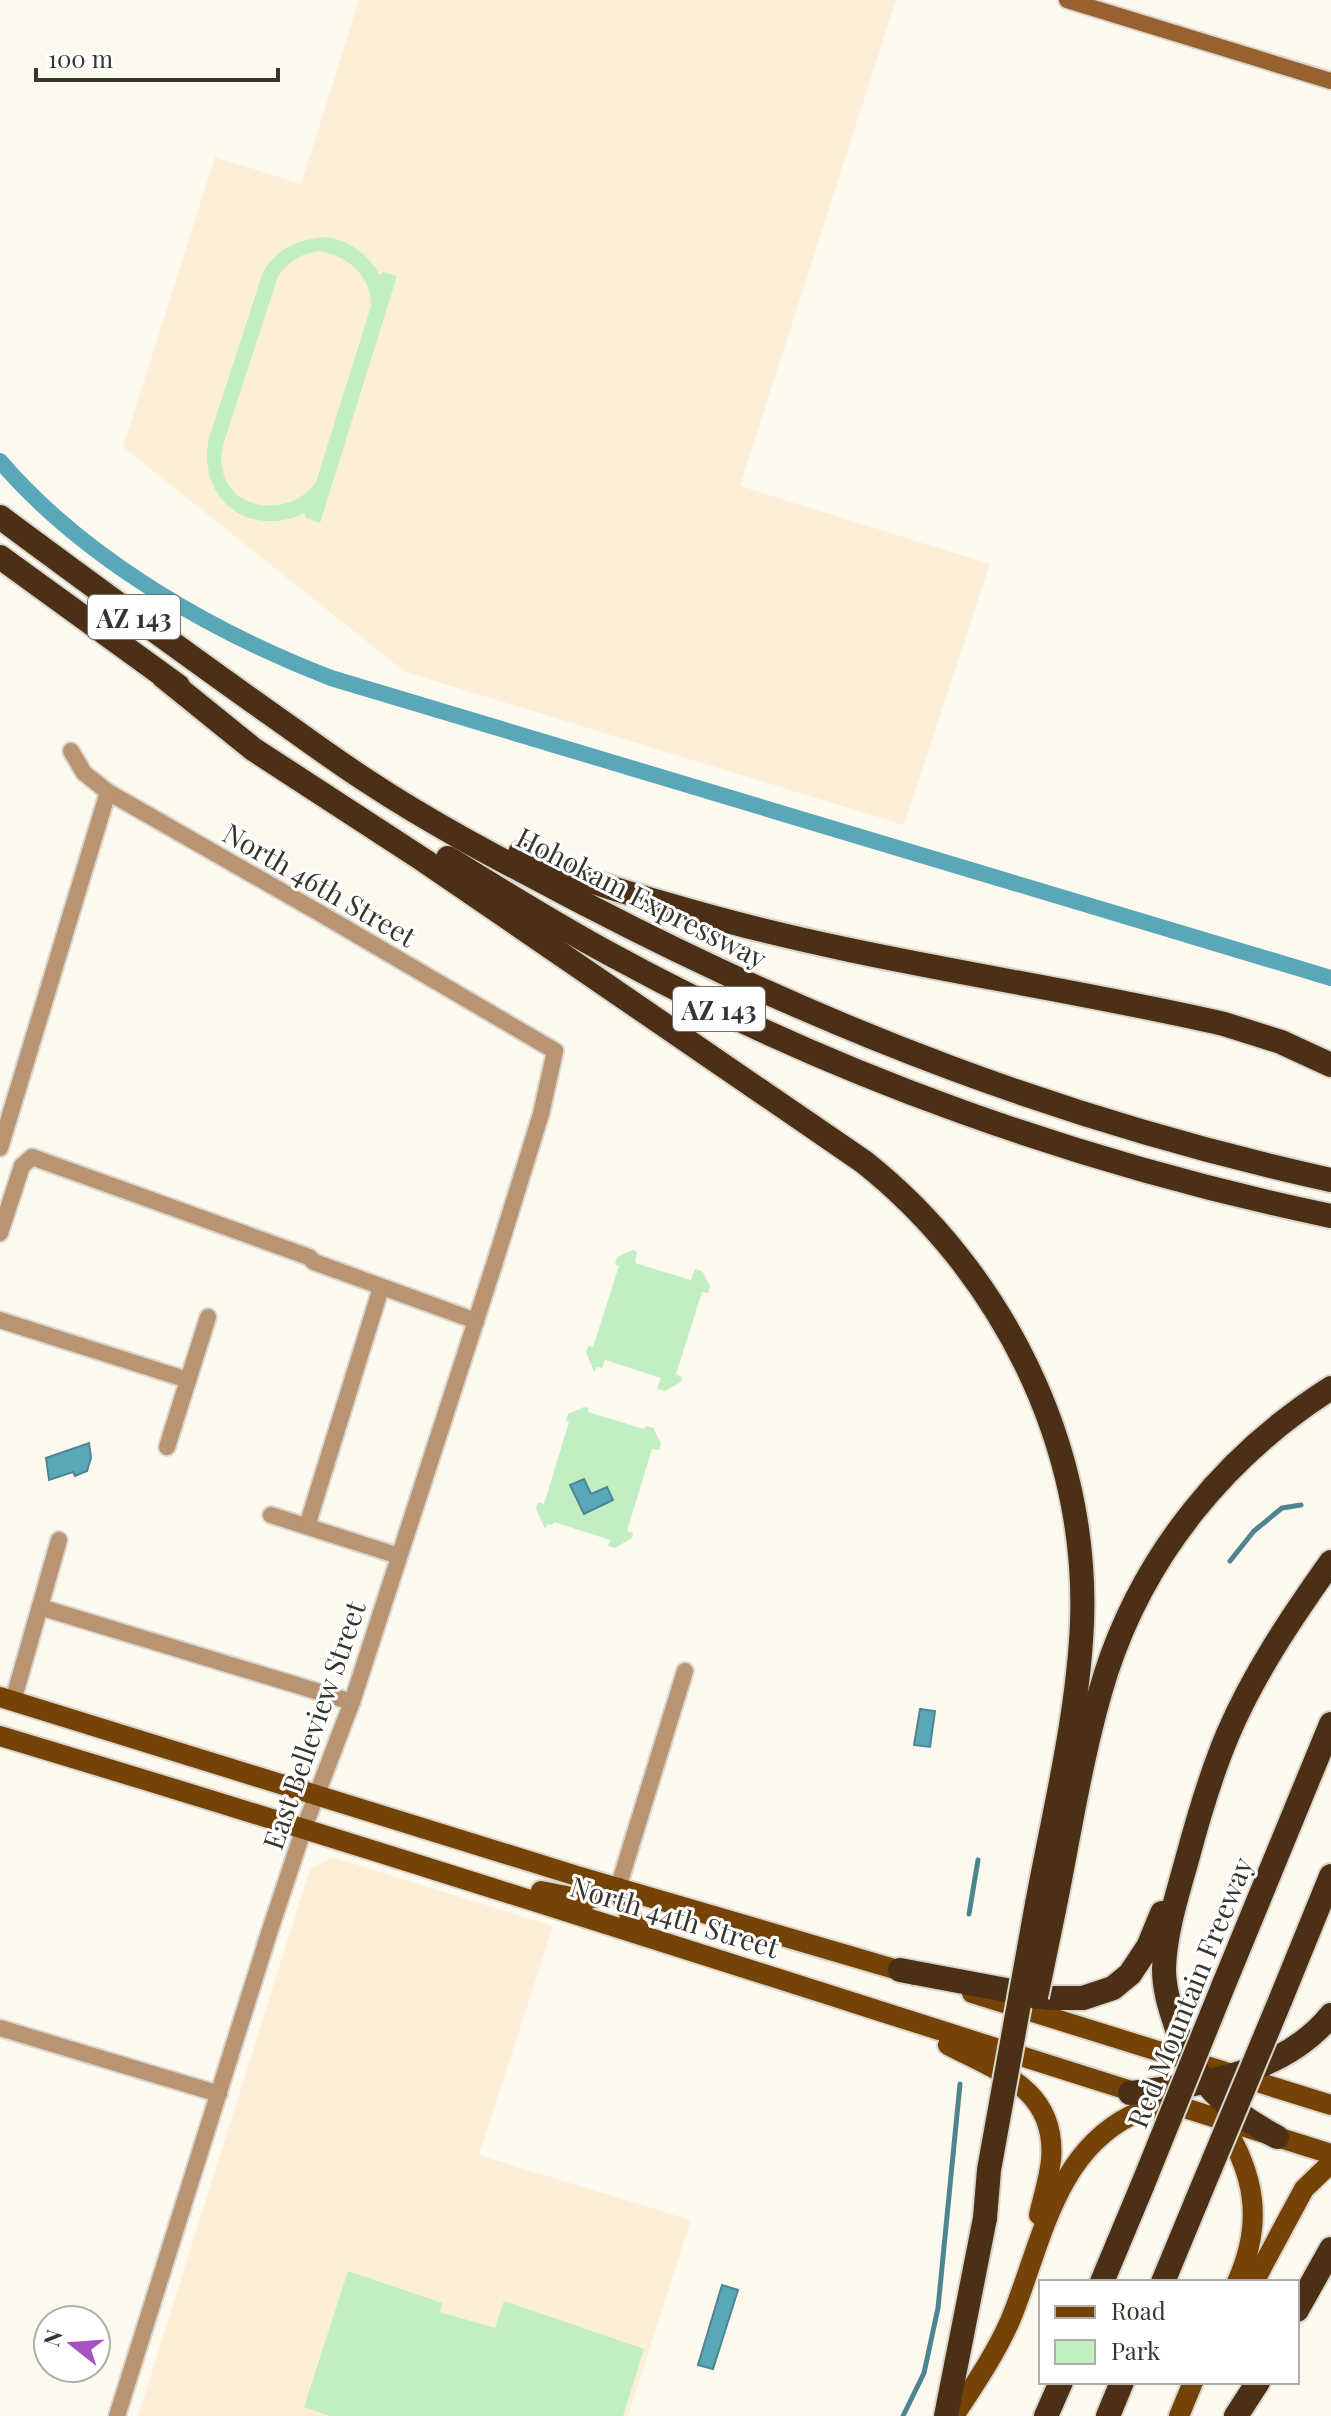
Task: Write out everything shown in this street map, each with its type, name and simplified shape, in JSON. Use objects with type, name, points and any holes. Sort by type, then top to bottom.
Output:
[{"type":"highway","name":"Hohokam Expressway","points":[[0,517],[125,610],[367,781],[468,841],[625,924],[787,1003],[935,1063],[1174,1142],[1331,1180]]},
{"type":"highway","name":"Hohokam Expressway","points":[[0,557],[164,677],[409,834],[559,926],[713,1007],[877,1078],[1027,1133],[1200,1184],[1331,1216]]},
{"type":"highway","points":[[164,677],[253,749],[425,861],[854,1154],[919,1210],[973,1274],[1013,1338],[1045,1409],[1062,1462],[1078,1545],[1082,1618],[1078,1669],[1045,1907]]},
{"type":"highway","points":[[270,713],[487,837],[536,861],[631,894],[827,947],[1224,1024],[1281,1042],[1331,1064]]},
{"type":"highway","points":[[946,2416],[985,2218],[989,2170],[1045,1907],[1099,1696],[1116,1647],[1137,1598],[1166,1548],[1219,1480],[1264,1436],[1331,1388]]},
{"type":"highway","points":[[1277,2137],[1239,2115],[1200,2082],[1178,2036],[1169,2006],[1164,1973],[1167,1938],[1194,1833],[1216,1764],[1242,1704],[1279,1639],[1331,1562]]},
{"type":"highway","name":"Red Mountain Freeway","points":[[1103,2280],[1331,1724]]},
{"type":"highway","points":[[900,1970],[1048,1998],[1072,1999],[1103,1992],[1122,1981],[1143,1957],[1194,1833]]},
{"type":"highway","points":[[1164,2280],[1331,1876]]},
{"type":"highway","points":[[1130,2093],[1200,2082],[1269,2063],[1293,2052],[1331,2015]]},
{"type":"highway","points":[[1299,2306],[1331,2249]]},
{"type":"highway","points":[[1299,2321],[1331,2274]]},
{"type":"highway","points":[[1046,2416],[1060,2384]]},
{"type":"highway","points":[[1108,2416],[1121,2384]]},
{"type":"highway","points":[[1236,2416],[1257,2384]]},
{"type":"main road","name":"North 44th Street","points":[[6,1699],[1141,2045],[1200,2082],[1239,2149],[1253,2201],[1251,2243],[1238,2280]]},
{"type":"main road","name":"North 44th Street","points":[[0,1736],[304,1828],[1130,2093],[1331,2154]]},
{"type":"main road","points":[[444,1873],[587,1900],[618,1888],[631,1918],[644,1936]]},
{"type":"main road","points":[[901,2020],[1013,2079],[1028,2091],[1046,2117],[1051,2137],[1049,2170],[1019,2297]]},
{"type":"main road","points":[[1234,2074],[1331,2105]]},
{"type":"main road","points":[[954,2416],[997,2349],[1057,2195],[1081,2155],[1113,2126],[1135,2114],[1168,2104],[1200,2082],[1285,2090]]},
{"type":"main road","points":[[1255,2280],[1304,2189],[1331,2163]]},
{"type":"street","points":[[1067,0],[1331,81]]},
{"type":"street","name":"North 46th Street","points":[[71,751],[84,773],[108,792],[555,1051]]},
{"type":"street","points":[[0,1148],[108,792]]},
{"type":"street","name":"East Belleview Street","points":[[117,2416],[304,1828],[352,1702],[476,1321],[541,1114],[555,1051]]},
{"type":"street","points":[[0,1233],[22,1166],[32,1157],[476,1321]]},
{"type":"street","points":[[307,1526],[381,1288]]},
{"type":"street","points":[[167,1447],[208,1317]]},
{"type":"street","points":[[0,1320],[188,1380]]},
{"type":"street","points":[[271,1515],[399,1556]]},
{"type":"street","points":[[6,1699],[40,1607],[59,1540]]},
{"type":"street","points":[[40,1607],[352,1702]]},
{"type":"street","points":[[618,1888],[685,1671]]},
{"type":"street","points":[[0,2028],[219,2094]]},
{"type":"shaded area","points":[[359,0],[896,0],[740,486],[990,564],[904,825],[405,672],[123,447],[215,157],[301,184]]},
{"type":"shaded area","points":[[332,1857],[553,1926],[479,2155],[691,2220],[628,2416],[138,2416],[310,1869]]},
{"type":"green space","points":[[315,238],[342,241],[363,255],[380,275],[383,272],[397,276],[320,523],[306,518],[305,513],[284,520],[264,521],[246,517],[219,496],[211,480],[207,460],[209,438],[263,272],[282,251]],"holes":[[[319,251],[348,262],[362,276],[371,306],[316,482],[293,501],[278,505],[249,502],[236,494],[227,483],[222,454],[278,276],[301,256]]]},
{"type":"green space","points":[[633,1250],[637,1252],[635,1263],[691,1280],[695,1269],[702,1271],[710,1286],[708,1293],[702,1292],[676,1374],[682,1377],[681,1382],[665,1391],[657,1389],[661,1378],[605,1360],[602,1368],[597,1367],[594,1372],[586,1352],[588,1346],[593,1347],[619,1266],[615,1264],[617,1257]]},
{"type":"green space","points":[[588,1408],[588,1412],[644,1429],[646,1426],[653,1428],[661,1443],[659,1450],[652,1449],[627,1531],[633,1533],[632,1538],[615,1548],[608,1546],[610,1540],[554,1522],[545,1529],[536,1509],[538,1502],[544,1504],[569,1422],[566,1421],[568,1414]]},
{"type":"green space","points":[[348,2271],[442,2303],[440,2312],[495,2328],[504,2301],[644,2349],[623,2416],[330,2416],[304,2407]]},
{"type":"water","points":[[89,1443],[91,1458],[87,1471],[49,1480],[46,1458]]},
{"type":"water","points":[[584,1479],[591,1494],[607,1487],[613,1500],[584,1514],[570,1485]]},
{"type":"water","points":[[920,1709],[935,1711],[930,1747],[914,1745]]},
{"type":"water","points":[[722,2285],[738,2290],[713,2369],[698,2365]]},
{"type":"waterway","points":[[0,461],[33,497],[70,530],[152,589],[241,638],[331,678],[1331,978]]},
{"type":"waterway","points":[[1230,1561],[1254,1531],[1282,1508],[1301,1505]]},
{"type":"waterway","points":[[969,1914],[978,1860]]},
{"type":"waterway","points":[[903,2416],[924,2373],[938,2308],[960,2084]]}]
